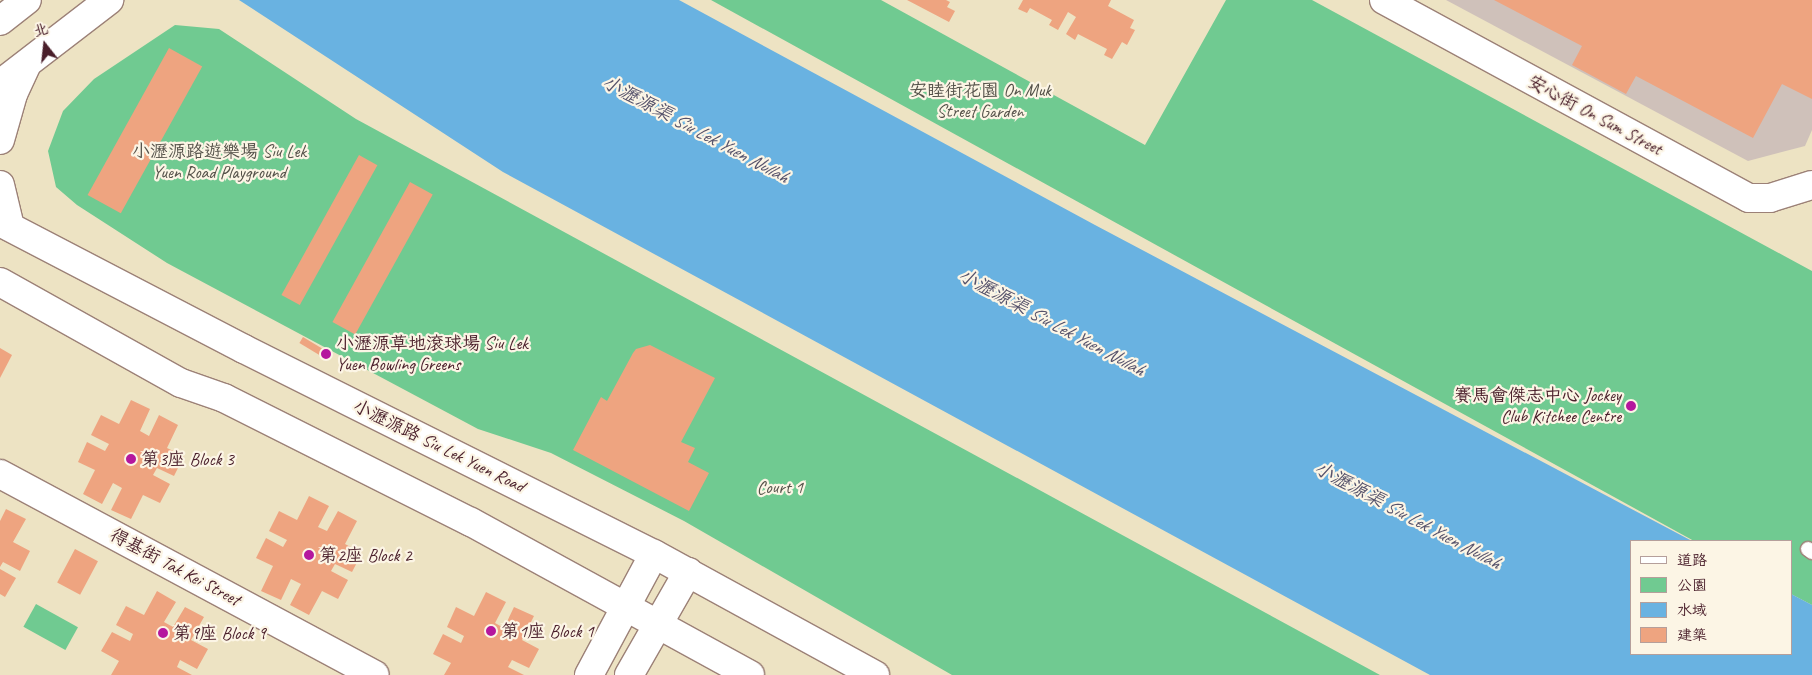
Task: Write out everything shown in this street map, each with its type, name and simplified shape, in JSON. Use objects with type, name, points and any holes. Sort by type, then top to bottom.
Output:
[{"type":"main road","points":[[0,22],[28,0]]},
{"type":"main road","points":[[0,84],[109,0]]},
{"type":"main road","name":"安心街 On Sum Street","points":[[1384,0],[1750,198],[1770,198],[1812,185]]},
{"type":"main road","points":[[0,140],[13,94],[28,62]]},
{"type":"main road","points":[[0,185],[5,225]]},
{"type":"main road","name":"小瀝源路 Siu Lek Yuen Road","points":[[5,225],[244,349],[654,554],[875,675]]},
{"type":"main road","points":[[0,282],[181,383],[224,398],[471,522],[750,675]]},
{"type":"main road","name":"得基街 Tak Kei Street","points":[[0,474],[375,675]]},
{"type":"main road","points":[[588,675],[654,554]]},
{"type":"main road","points":[[629,675],[688,572]]},
{"type":"shaded area","points":[[1446,0],[1812,0],[1812,130],[1805,146],[1748,161]]},
{"type":"green space","name":"賽馬會傑志中心 Jockey Club Kitchee Centre","points":[[711,0],[881,0],[1145,145],[1226,0],[1312,0],[1812,271],[1812,605],[1792,595],[1792,540],[1692,540]]},
{"type":"green space","name":"小瀝源路遊樂場 Siu Lek Yuen Road Playground","points":[[175,25],[219,29],[356,119],[1380,675],[952,675],[684,521],[551,453],[478,429],[167,263],[77,205],[56,187],[48,151],[63,111],[94,79]]},
{"type":"green space","points":[[36,604],[78,627],[65,650],[23,627]]},
{"type":"water","name":"小瀝源渠 Siu Lek Yuen Nullah","points":[[239,0],[679,0],[1095,225],[1690,540],[1630,540],[1630,655],[1792,655],[1792,595],[1812,605],[1812,675],[1430,675],[503,172]]},
{"type":"building","points":[[907,0],[946,0],[950,2],[947,7],[955,11],[949,22]]},
{"type":"building","points":[[1023,0],[1111,0],[1108,6],[1134,20],[1130,28],[1135,30],[1127,45],[1122,42],[1112,59],[1104,55],[1107,49],[1078,34],[1075,40],[1066,34],[1076,17],[1068,12],[1058,30],[1049,25],[1052,20],[1030,8],[1027,13],[1018,9]]},
{"type":"building","points":[[1494,0],[1812,0],[1812,99],[1782,84],[1753,138],[1636,76],[1626,94],[1572,65],[1582,46]]},
{"type":"building","points":[[169,48],[202,66],[121,213],[88,195]]},
{"type":"building","points":[[359,155],[377,165],[300,305],[281,295]]},
{"type":"building","points":[[410,182],[433,195],[355,335],[332,322]]},
{"type":"building","points":[[303,337],[330,353],[326,359],[299,343]]},
{"type":"building","points":[[650,345],[715,378],[681,442],[695,448],[688,462],[709,473],[689,511],[573,450],[601,397],[607,401],[633,353],[636,349]]},
{"type":"building","points":[[0,348],[12,355],[0,378]]},
{"type":"building","name":"第3座 Block 3","points":[[131,400],[150,409],[140,431],[149,436],[159,415],[178,425],[167,448],[184,456],[174,476],[157,468],[153,475],[170,484],[160,503],[143,495],[131,519],[111,510],[122,488],[113,483],[102,504],[83,494],[95,470],[78,462],[87,442],[105,451],[109,444],[91,435],[101,415],[119,424]]},
{"type":"building","name":"第2座 Block 2","points":[[309,496],[329,506],[318,527],[327,531],[338,511],[357,521],[345,544],[362,553],[352,572],[335,564],[331,571],[348,580],[338,599],[322,591],[309,615],[290,605],[301,584],[291,579],[281,600],[261,591],[273,566],[256,558],[266,538],[283,547],[287,540],[269,531],[279,511],[297,520]]},
{"type":"building","points":[[6,509],[26,519],[13,542],[30,551],[20,571],[3,562],[0,567],[0,521]]},
{"type":"building","points":[[75,549],[98,561],[80,595],[57,583]]},
{"type":"building","points":[[0,569],[16,578],[5,597],[0,594]]},
{"type":"building","name":"第9座 Block 9","points":[[157,591],[176,602],[164,622],[173,627],[185,607],[204,617],[191,640],[208,649],[197,669],[180,660],[177,667],[192,675],[111,675],[119,661],[101,651],[112,632],[130,641],[133,634],[116,625],[126,606],[144,615]]},
{"type":"building","name":"第1座 Block 1","points":[[486,592],[506,602],[495,623],[504,628],[514,607],[534,616],[522,640],[539,649],[529,668],[512,660],[508,667],[524,675],[444,675],[451,663],[433,654],[443,634],[461,643],[464,636],[447,627],[456,607],[474,616]]},
{"type":"place","name":"小瀝源草地滾球場 Siu Lek Yuen Bowling Greens","points":[[326,354]]},
{"type":"place","name":"賽馬會傑志中心 Jockey Club Kitchee Centre","points":[[1631,406]]},
{"type":"place","name":"第3座 Block 3","points":[[131,459]]},
{"type":"place","name":"第2座 Block 2","points":[[309,555]]},
{"type":"place","name":"第1座 Block 1","points":[[491,631]]},
{"type":"place","name":"第9座 Block 9","points":[[163,633]]},
{"type":"park label","name":"安睦街花園 On Muk Street Garden","points":[[980,101]]},
{"type":"park label","name":"Court 1","points":[[780,487]]}]
